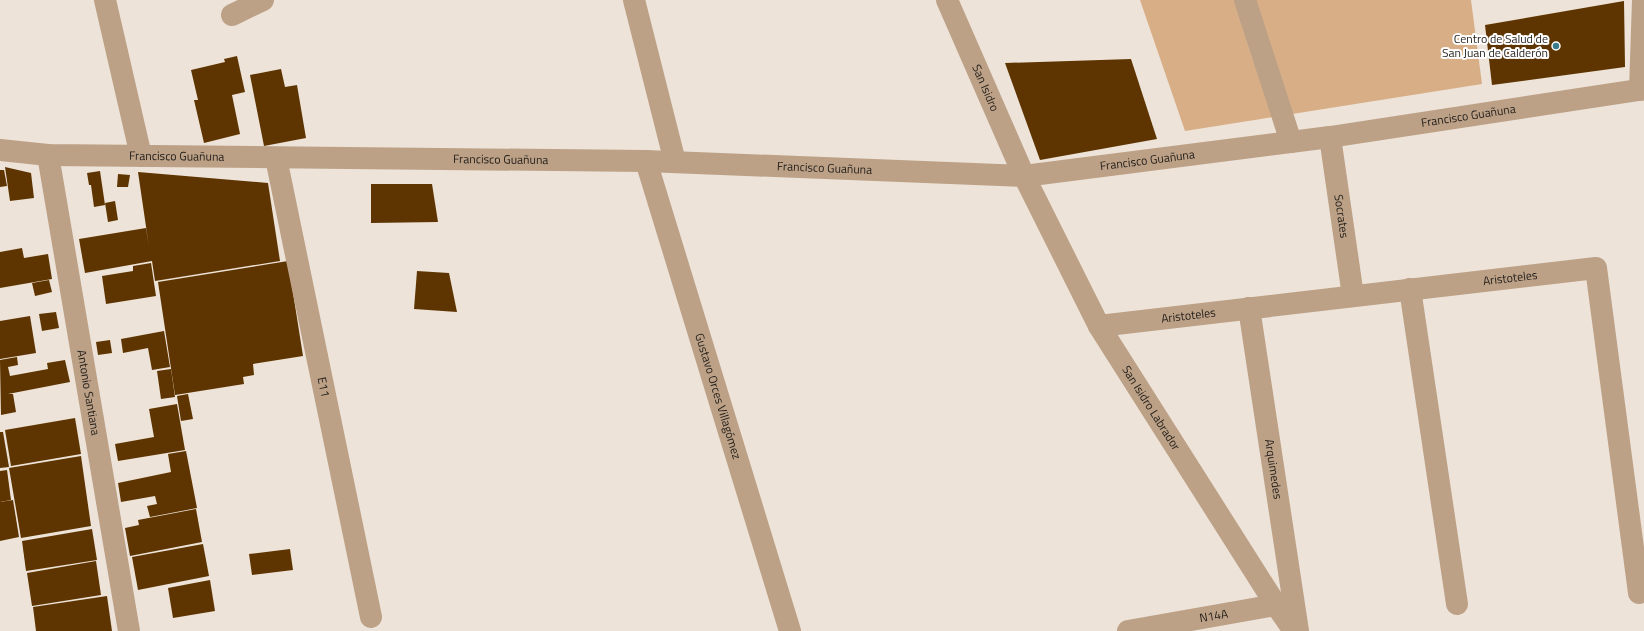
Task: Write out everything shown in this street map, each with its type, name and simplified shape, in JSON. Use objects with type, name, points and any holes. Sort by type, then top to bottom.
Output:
[{"type":"street","points":[[105,0],[141,156]]},
{"type":"street","points":[[232,15],[263,0]]},
{"type":"street","points":[[634,0],[676,162]]},
{"type":"street","name":"San Isidro","points":[[947,0],[1024,176]]},
{"type":"street","points":[[1245,0],[1291,142]]},
{"type":"street","points":[[1642,90],[1643,0]]},
{"type":"street","name":"Francisco Guañuna","points":[[0,150],[48,155],[646,161],[1024,176],[1330,137],[1642,90]]},
{"type":"street","name":"Socrates","points":[[1330,137],[1353,296]]},
{"type":"street","name":"Antonio Santiana","points":[[48,155],[129,631]]},
{"type":"street","name":"E11","points":[[276,158],[371,617]]},
{"type":"street","name":"Gustavo Orces Villagómez","points":[[646,161],[790,631]]},
{"type":"street","name":"San Isidro Labrador","points":[[1024,176],[1099,326],[1294,631]]},
{"type":"street","name":"Aristoteles","points":[[1099,326],[1596,268],[1639,593]]},
{"type":"street","points":[[1410,289],[1457,604]]},
{"type":"street","name":"Arquimedes","points":[[1249,308],[1298,631]]},
{"type":"street","name":"N14A","points":[[1128,631],[1276,605]]},
{"type":"shaded area","points":[[1140,0],[1471,0],[1482,84],[1185,131]]},
{"type":"building","name":"Centro de Salud de San Juan de Calderón","points":[[1624,1],[1625,67],[1492,85],[1485,25]]},
{"type":"building","points":[[237,56],[245,92],[232,95],[240,134],[204,143],[194,100],[198,100],[191,70],[225,62],[224,59]]},
{"type":"building","points":[[1131,59],[1157,139],[1040,160],[1005,63]]},
{"type":"building","points":[[281,69],[285,87],[297,85],[306,138],[264,146],[250,75]]},
{"type":"building","points":[[5,167],[31,173],[34,198],[10,201]]},
{"type":"building","points":[[0,170],[4,170],[7,186],[0,187]]},
{"type":"building","points":[[100,171],[105,205],[94,207],[91,185],[89,185],[87,173]]},
{"type":"building","points":[[138,172],[268,183],[280,261],[155,281],[152,261],[85,273],[79,239],[146,228],[149,247]]},
{"type":"building","points":[[118,174],[130,175],[128,187],[117,187]]},
{"type":"building","points":[[371,184],[432,184],[438,222],[371,223]]},
{"type":"building","points":[[115,201],[118,220],[108,222],[105,203]]},
{"type":"building","points":[[22,248],[24,258],[48,254],[52,279],[0,288],[0,252]]},
{"type":"building","points":[[288,261],[303,356],[253,364],[254,375],[243,377],[244,384],[175,395],[158,282]]},
{"type":"building","points":[[151,263],[156,296],[106,304],[102,276],[133,271],[133,266]]},
{"type":"building","points":[[417,271],[449,273],[457,312],[414,309]]},
{"type":"building","points":[[49,280],[52,292],[35,296],[32,283]]},
{"type":"building","points":[[56,312],[59,328],[42,331],[39,314]]},
{"type":"building","points":[[30,316],[36,353],[0,359],[0,321]]},
{"type":"building","points":[[164,331],[170,367],[152,370],[148,348],[123,353],[121,339]]},
{"type":"building","points":[[110,340],[112,353],[98,355],[96,342]]},
{"type":"building","points":[[17,357],[18,365],[8,367],[10,376],[48,369],[47,363],[65,360],[70,382],[8,394],[13,394],[16,412],[1,415],[0,360]]},
{"type":"building","points":[[171,369],[175,397],[161,399],[157,371]]},
{"type":"building","points":[[188,394],[193,419],[181,421],[177,396]]},
{"type":"building","points":[[177,404],[185,450],[118,461],[115,444],[154,437],[149,409]]},
{"type":"building","points":[[75,418],[81,454],[11,466],[5,430]]},
{"type":"building","points":[[0,432],[3,432],[9,467],[0,468]]},
{"type":"building","points":[[186,451],[197,508],[150,517],[147,506],[157,504],[155,496],[121,502],[118,483],[171,472],[168,454]]},
{"type":"building","points":[[81,456],[91,526],[21,538],[9,468]]},
{"type":"building","points":[[7,470],[11,500],[0,502],[0,471]]},
{"type":"building","points":[[13,500],[19,537],[0,541],[0,502]]},
{"type":"building","points":[[196,509],[202,542],[130,556],[125,528],[139,525],[138,520]]},
{"type":"building","points":[[92,529],[97,560],[26,571],[22,541]]},
{"type":"building","points":[[203,544],[209,576],[138,590],[132,557]]},
{"type":"building","points":[[290,549],[293,570],[252,575],[249,554]]},
{"type":"building","points":[[96,561],[101,595],[32,606],[27,573]]},
{"type":"building","points":[[210,580],[215,611],[173,618],[168,588]]},
{"type":"building","points":[[107,596],[112,631],[36,631],[33,607]]},
{"type":"place","name":"Centro de Salud de San Juan de Calderón","points":[[1556,46]]}]
